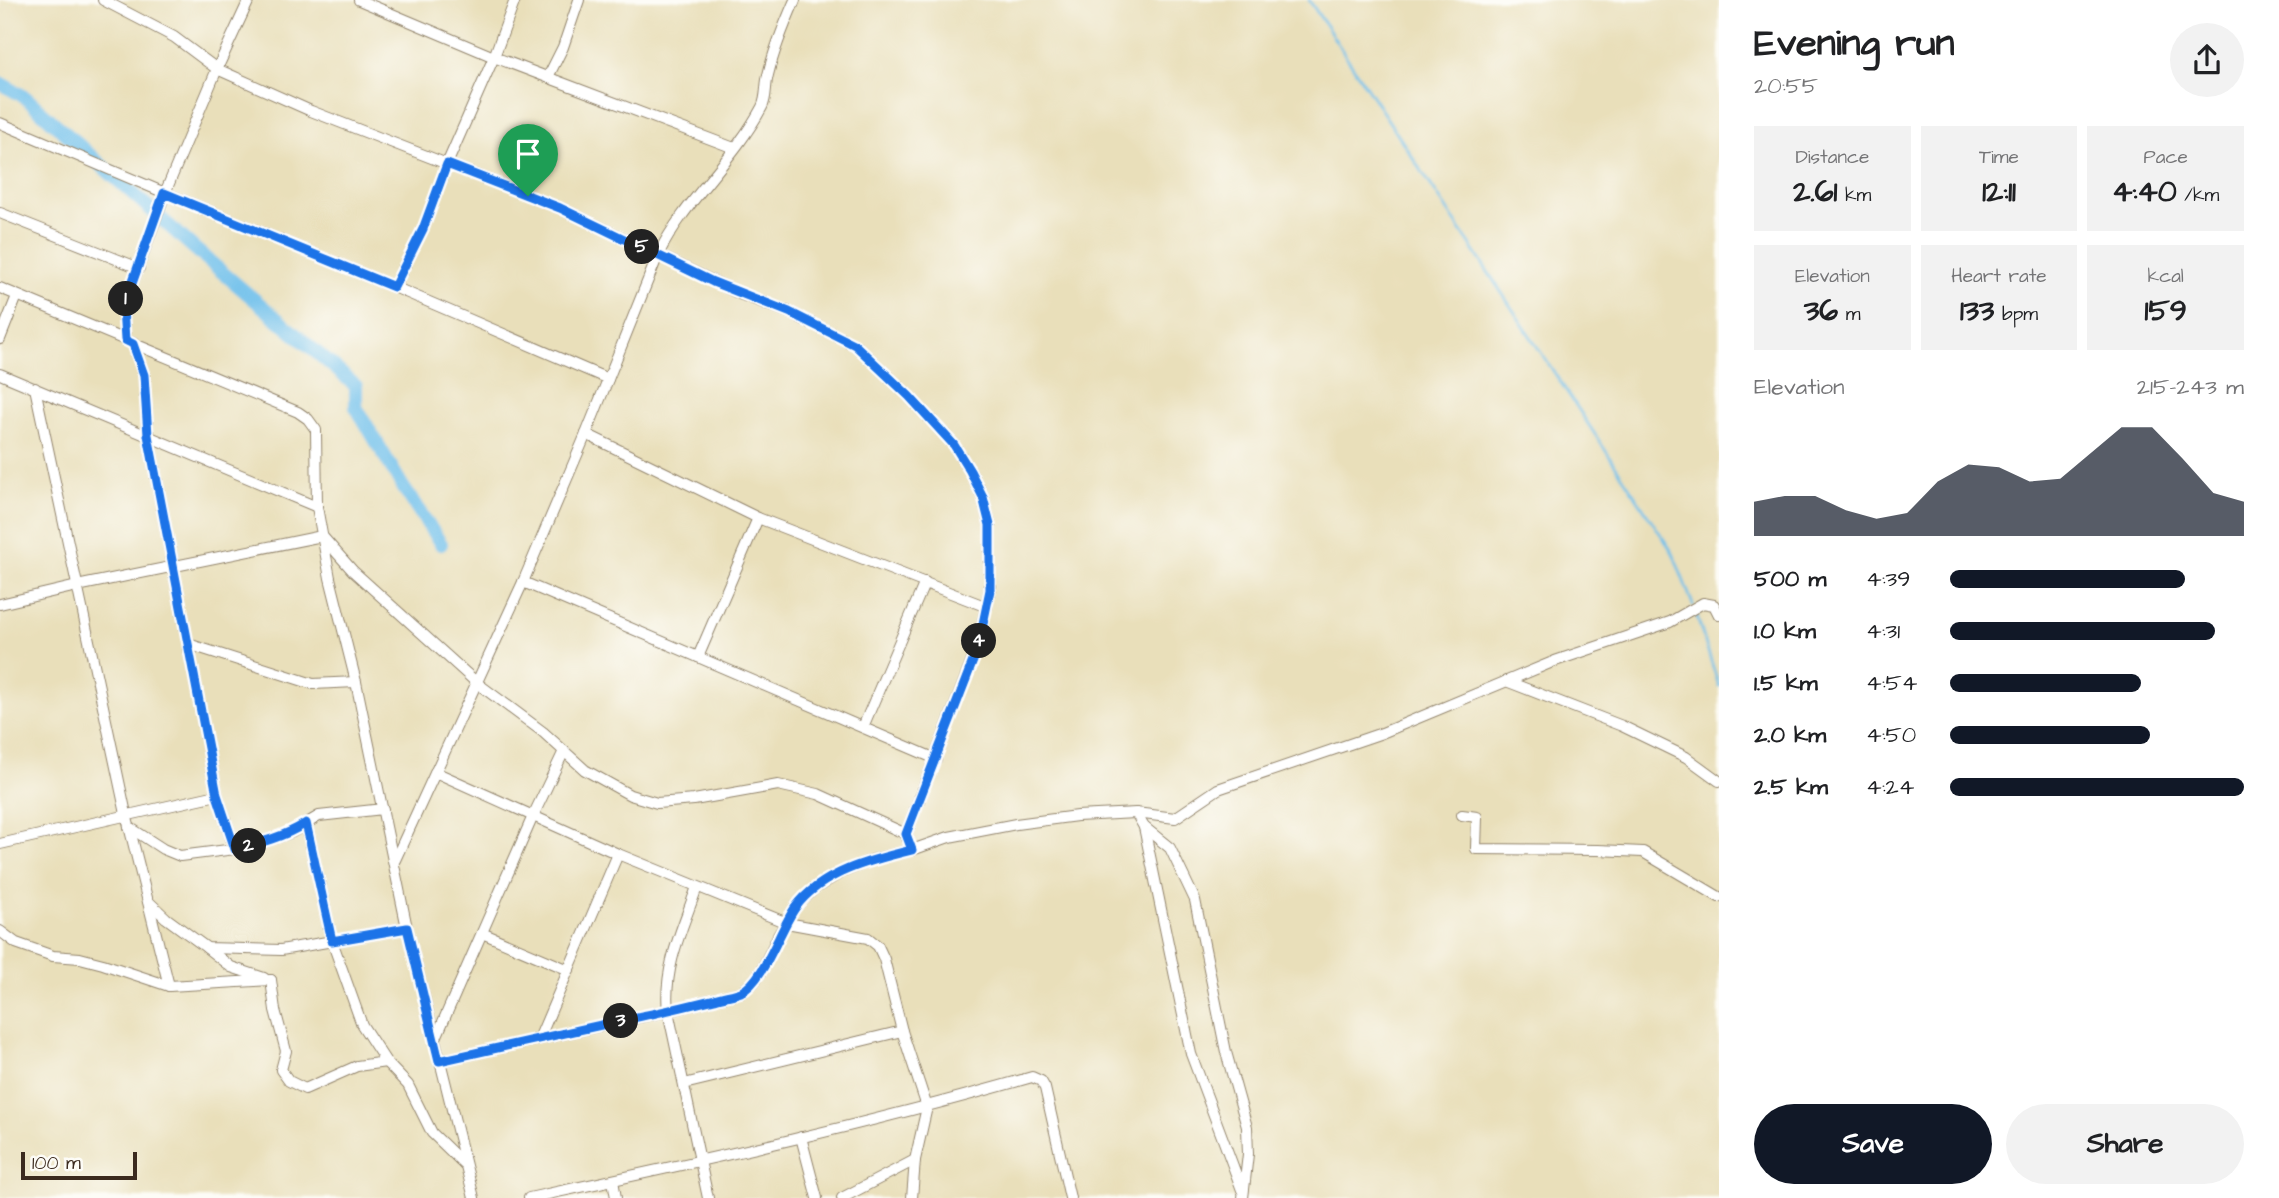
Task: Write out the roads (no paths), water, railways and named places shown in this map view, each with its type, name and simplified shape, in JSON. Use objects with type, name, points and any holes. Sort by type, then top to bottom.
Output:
[{"type":"street","points":[[103,0],[174,37],[217,69],[311,111],[560,208],[740,294],[789,312],[855,345],[909,396],[954,445],[983,497],[990,525],[990,590],[978,648],[906,834],[912,850]]},
{"type":"street","points":[[235,849],[217,795],[172,567],[148,435],[144,375],[129,342],[123,309],[164,193],[249,0]]},
{"type":"street","points":[[359,0],[494,57],[734,148]]},
{"type":"street","points":[[394,287],[423,229],[447,164],[494,57],[514,0]]},
{"type":"street","points":[[548,77],[563,47],[579,0]]},
{"type":"street","points":[[394,860],[523,582],[586,434],[657,255],[666,238],[764,104],[767,77],[795,0]]},
{"type":"street","points":[[0,123],[608,379]]},
{"type":"street","points":[[0,213],[139,268]]},
{"type":"street","points":[[0,288],[298,412],[316,429],[317,507],[322,536],[356,682],[407,928],[474,1198]]},
{"type":"street","points":[[0,339],[17,296]]},
{"type":"street","points":[[0,374],[317,507]]},
{"type":"street","points":[[35,388],[126,814],[169,986]]},
{"type":"street","points":[[586,434],[758,518],[987,607]]},
{"type":"street","points":[[698,657],[758,518]]},
{"type":"street","points":[[0,604],[322,536]]},
{"type":"street","points":[[322,536],[353,571],[477,682],[544,732],[585,770],[630,795],[657,803],[694,800],[778,785],[818,794],[906,834]]},
{"type":"street","points":[[523,582],[936,759]]},
{"type":"street","points":[[863,727],[925,582]]},
{"type":"street","points":[[439,1061],[668,1011],[741,992],[753,983],[761,972],[796,906],[823,883],[872,860],[949,837],[1016,824],[1077,816],[1136,813],[1175,818],[1218,789],[1382,733],[1555,661],[1670,622],[1703,603],[1714,605],[1719,615]]},
{"type":"street","points":[[188,644],[313,684],[356,682]]},
{"type":"street","points":[[1506,681],[1622,726],[1686,757],[1719,781]]},
{"type":"street","points":[[435,1040],[564,751]]},
{"type":"street","points":[[435,772],[618,854],[787,923],[868,938],[878,946],[927,1107],[915,1160],[912,1198]]},
{"type":"street","points":[[0,844],[217,795]]},
{"type":"street","points":[[129,827],[163,849],[180,856],[235,849],[263,842],[292,832],[319,816],[383,809]]},
{"type":"street","points":[[1136,813],[1144,827],[1191,1054],[1243,1195]]},
{"type":"street","points":[[1462,815],[1477,817],[1476,849],[1643,852],[1719,897]]},
{"type":"street","points":[[306,823],[332,941],[362,1025],[386,1062],[408,1085],[432,1133],[465,1164]]},
{"type":"street","points":[[1144,827],[1170,848],[1195,900],[1226,1052],[1247,1127],[1248,1154],[1243,1195]]},
{"type":"street","points":[[539,1039],[618,854]]},
{"type":"street","points":[[697,887],[669,968],[666,991],[708,1198]]},
{"type":"street","points":[[147,901],[231,967],[271,980]]},
{"type":"street","points":[[207,948],[281,950],[407,928]]},
{"type":"street","points":[[0,931],[16,943],[53,956],[80,958],[169,986],[271,980]]},
{"type":"street","points":[[482,933],[569,970]]},
{"type":"street","points":[[271,980],[275,1010],[286,1051],[281,1070],[289,1081],[304,1089],[358,1066],[386,1062]]},
{"type":"street","points":[[684,1084],[902,1031]]},
{"type":"street","points":[[529,1198],[700,1162],[927,1107],[1032,1077],[1045,1088],[1070,1198]]},
{"type":"street","points":[[802,1137],[817,1198]]},
{"type":"street","points":[[842,1198],[915,1160]]},
{"type":"street","points":[[613,1180],[616,1198]]},
{"type":"waterway","points":[[1309,0],[1673,553],[1693,605]]},
{"type":"waterway","points":[[0,83],[25,97],[195,249],[356,386],[356,407],[403,487],[441,544]]},
{"type":"waterway","points":[[1695,611],[1719,686]]}]
